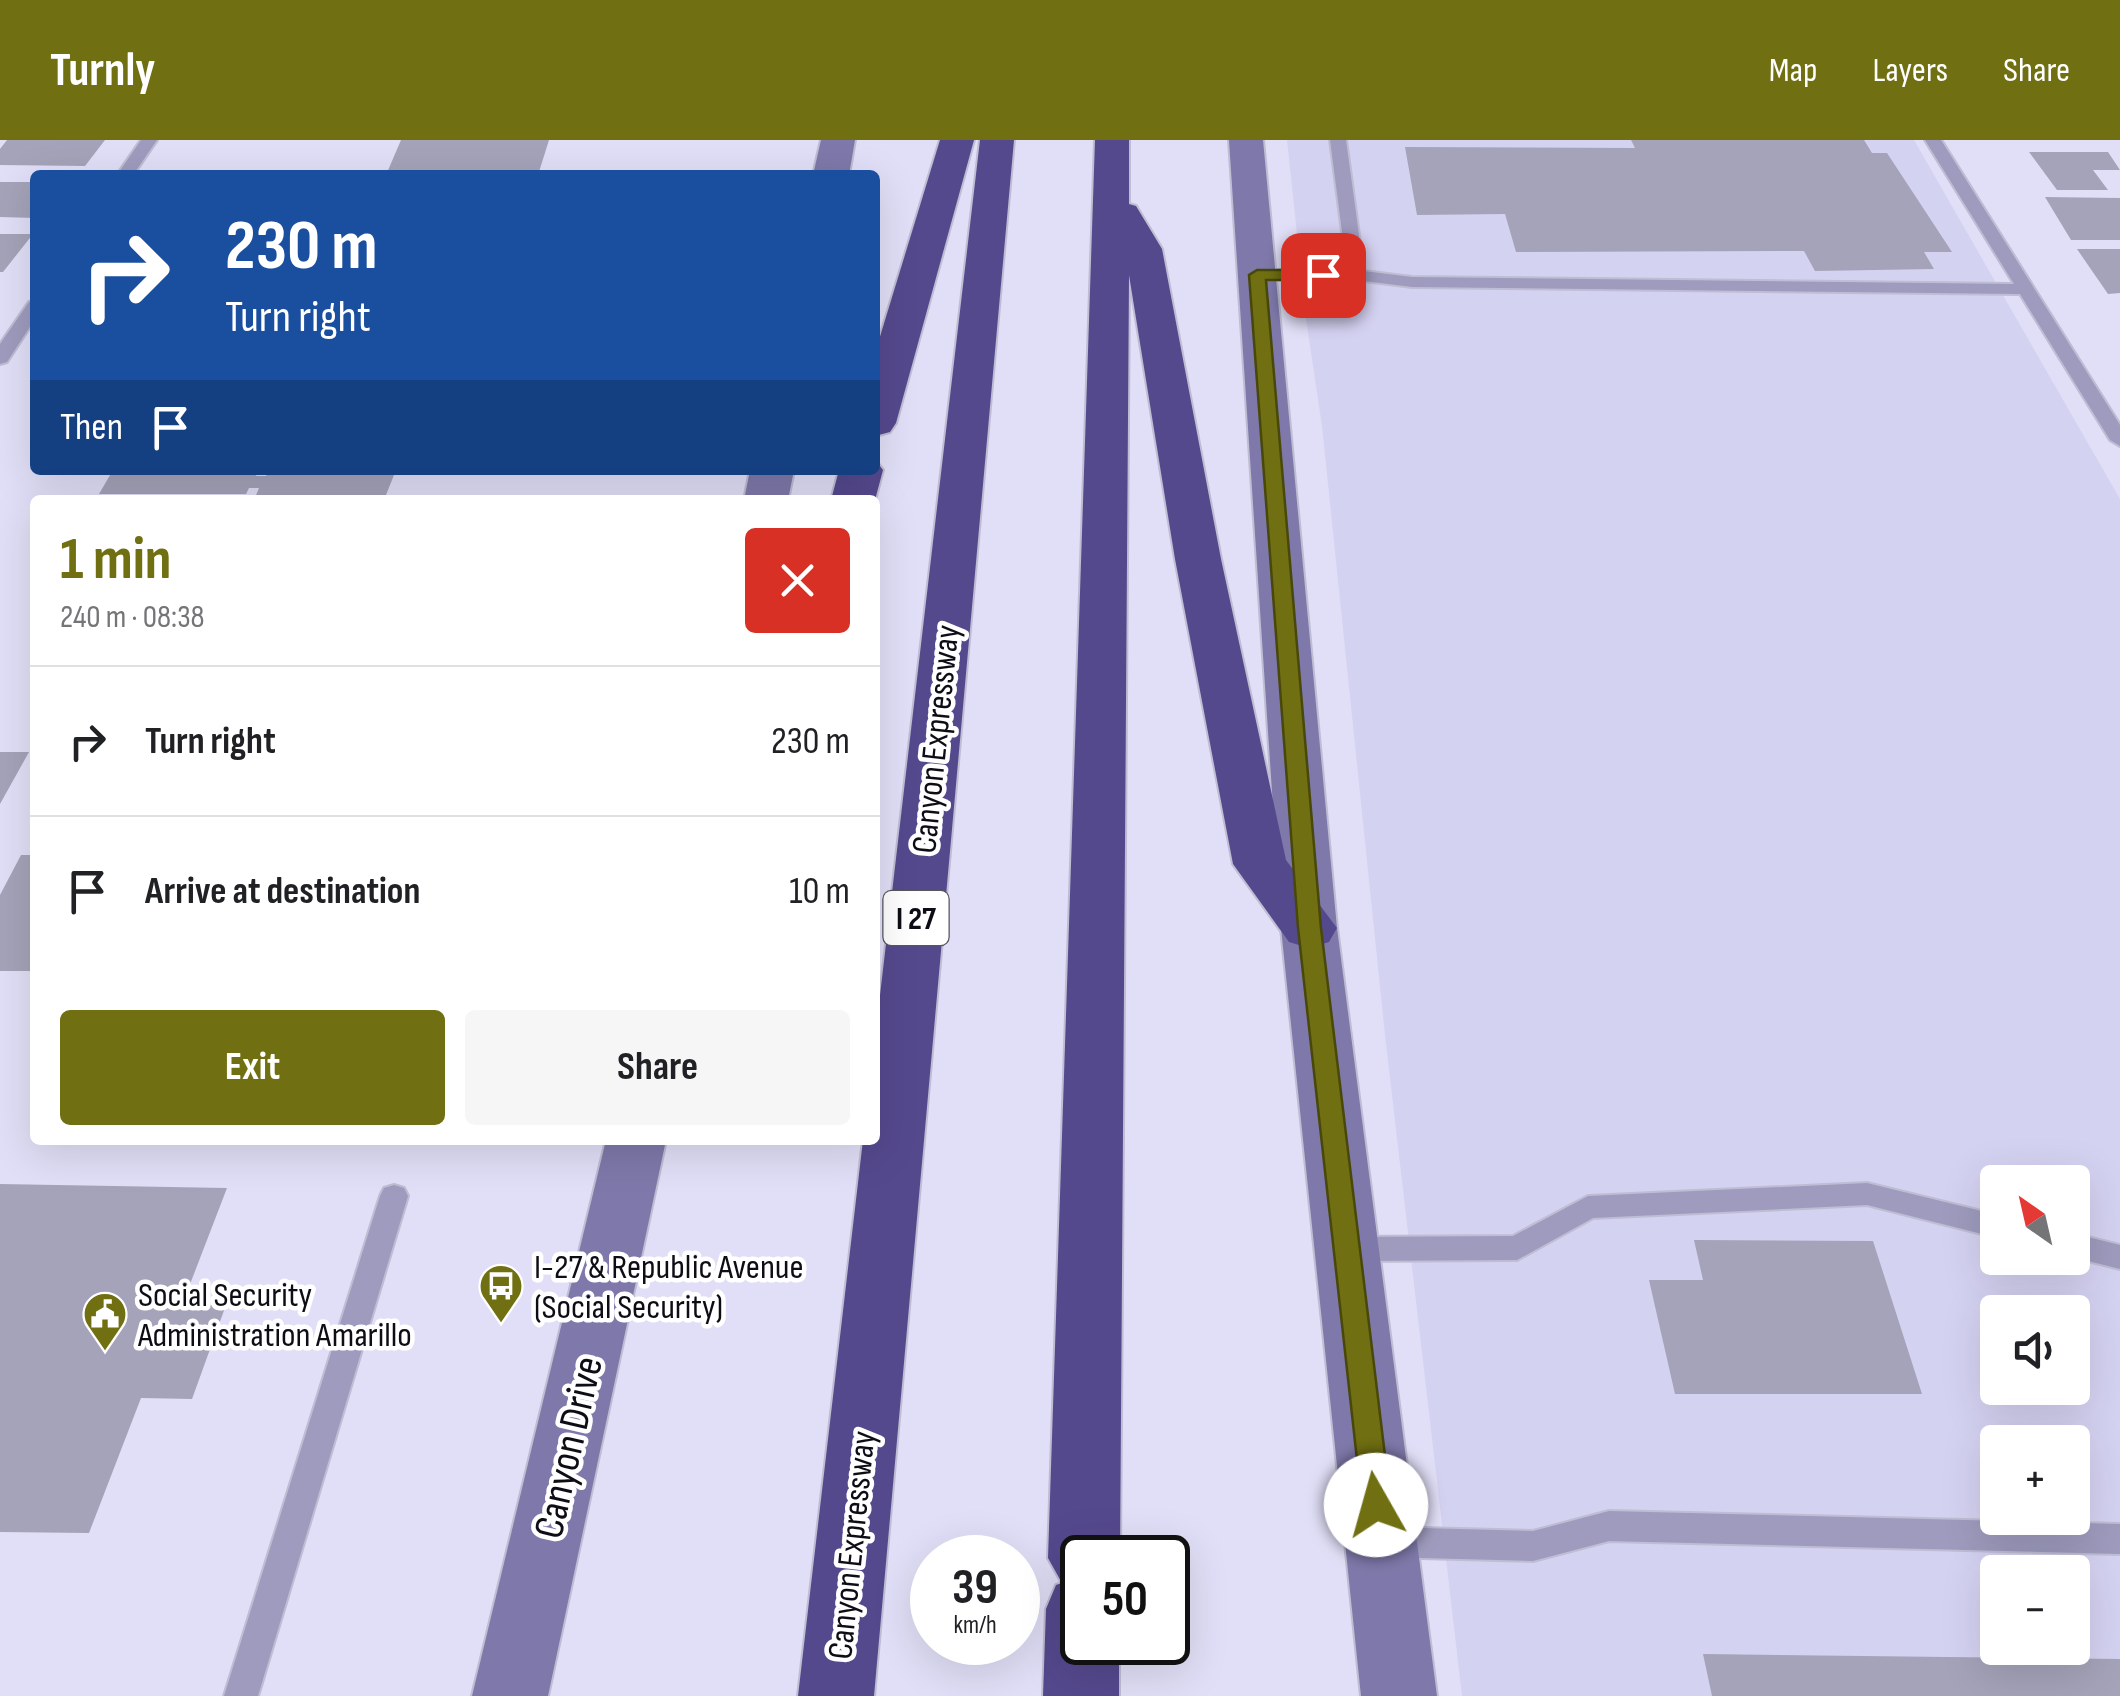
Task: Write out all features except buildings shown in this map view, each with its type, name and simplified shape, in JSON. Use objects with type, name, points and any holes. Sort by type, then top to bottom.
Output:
[{"type":"highway","points":[[880,406],[956,140]]},
{"type":"highway","name":"Canyon Expressway","points":[[836,1696],[997,140]]},
{"type":"highway","points":[[1084,1535],[1112,140]]},
{"type":"highway","points":[[1112,194],[1142,249],[1198,559],[1260,864],[1309,928]]},
{"type":"highway","points":[[1080,1696],[1081,1665]]},
{"type":"main road","points":[[832,170],[838,140]]},
{"type":"main road","points":[[1246,140],[1309,928],[1399,1696]]},
{"type":"main road","name":"Canyon Drive","points":[[510,1696],[635,1145]]},
{"type":"lane","points":[[128,170],[149,140]]},
{"type":"lane","points":[[1338,140],[1356,275]]},
{"type":"lane","points":[[1933,140],[2120,440]]},
{"type":"lane","points":[[1257,275],[1356,275],[1412,282],[2029,289]]},
{"type":"lane","points":[[0,358],[30,313]]},
{"type":"lane","points":[[1347,1249],[1516,1248],[1588,1207],[1867,1194],[1980,1222]]},
{"type":"lane","points":[[242,1696],[394,1196]]},
{"type":"lane","points":[[2090,1250],[2120,1257]]},
{"type":"lane","points":[[1381,1542],[1533,1546],[1609,1526],[2120,1539]]},
{"type":"shaded area","points":[[1287,140],[1914,140],[2120,499],[2120,1696],[1462,1696],[1385,1035],[1322,426]]},
{"type":"place","name":"I-27 & Republic Avenue (Social Security)","points":[[501,1324]]},
{"type":"place","name":"Social Security Administration Amarillo","points":[[105,1352]]},
{"type":"route","points":[[1323,275],[1257,275],[1309,928],[1376,1505]]}]
